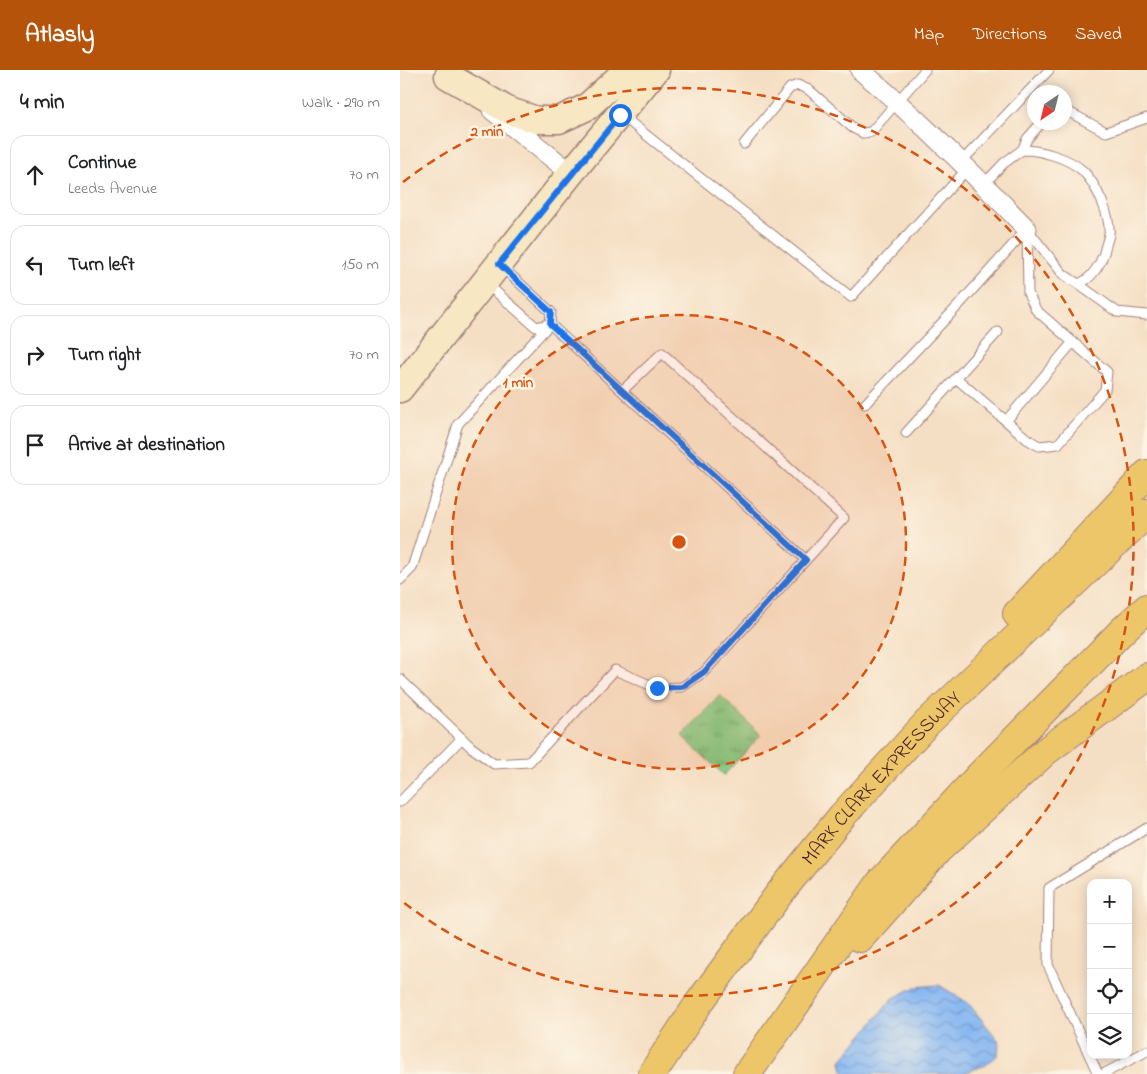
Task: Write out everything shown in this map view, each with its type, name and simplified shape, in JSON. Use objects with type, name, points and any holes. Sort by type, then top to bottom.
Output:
[{"type":"highway","points":[[927,723],[1018,612],[1147,474]]},
{"type":"highway","name":"MARK CLARK EXPRESSWAY","points":[[652,1074],[699,1002],[779,894],[842,816],[927,723],[1147,513]]},
{"type":"highway","points":[[747,1074],[880,883],[981,774],[1147,608]]},
{"type":"highway","points":[[770,1040],[938,850],[1046,751],[1147,677]]},
{"type":"street","points":[[445,73],[509,111],[537,120],[559,120],[587,106],[627,70]]},
{"type":"street","points":[[400,389],[571,173],[656,70]]},
{"type":"street","points":[[860,70],[897,101],[965,165],[1027,228]]},
{"type":"street","points":[[445,73],[571,173]]},
{"type":"lane","points":[[744,144],[790,88],[798,85],[809,90],[853,128],[863,133],[871,132],[925,70]]},
{"type":"lane","points":[[620,115],[851,297],[1049,70]]},
{"type":"lane","points":[[1072,114],[1106,132],[1147,118]]},
{"type":"lane","points":[[984,184],[1004,163],[1022,150],[1027,139],[1035,130]]},
{"type":"lane","points":[[1022,150],[1044,152],[1064,160],[1083,171],[1105,206],[1109,233],[1101,262],[1086,281],[1078,284]]},
{"type":"lane","points":[[1027,228],[1063,274],[1117,312],[1147,314]]},
{"type":"lane","points":[[956,378],[1027,439],[1039,446],[1058,444],[1105,390],[1107,372],[1036,310],[1028,293],[1027,228]]},
{"type":"lane","points":[[865,404],[1027,228]]},
{"type":"lane","points":[[492,273],[536,327],[550,324]]},
{"type":"lane","points":[[400,580],[412,568],[458,424],[550,324],[551,312],[492,273]]},
{"type":"lane","points":[[550,324],[806,560]]},
{"type":"lane","points":[[906,433],[998,332]]},
{"type":"lane","points":[[1006,421],[1074,342]]},
{"type":"lane","points":[[400,679],[462,738],[494,764],[529,762],[615,670],[657,688],[682,687],[704,672],[844,518],[662,353],[622,391]]},
{"type":"lane","points":[[400,802],[462,738]]},
{"type":"lane","points":[[1098,1074],[1048,965],[1049,888],[1147,828]]},
{"type":"lane","points":[[1103,1074],[1147,1051]]},
{"type":"green space","points":[[720,695],[761,735],[724,775],[682,736]]},
{"type":"water","points":[[939,985],[968,1003],[999,1041],[998,1055],[986,1065],[961,1074],[847,1074],[843,1070],[841,1061],[892,999],[915,987]]},
{"type":"route","points":[[620,115],[499,264],[551,312],[550,324],[806,560],[704,672],[682,687],[657,688]]}]
